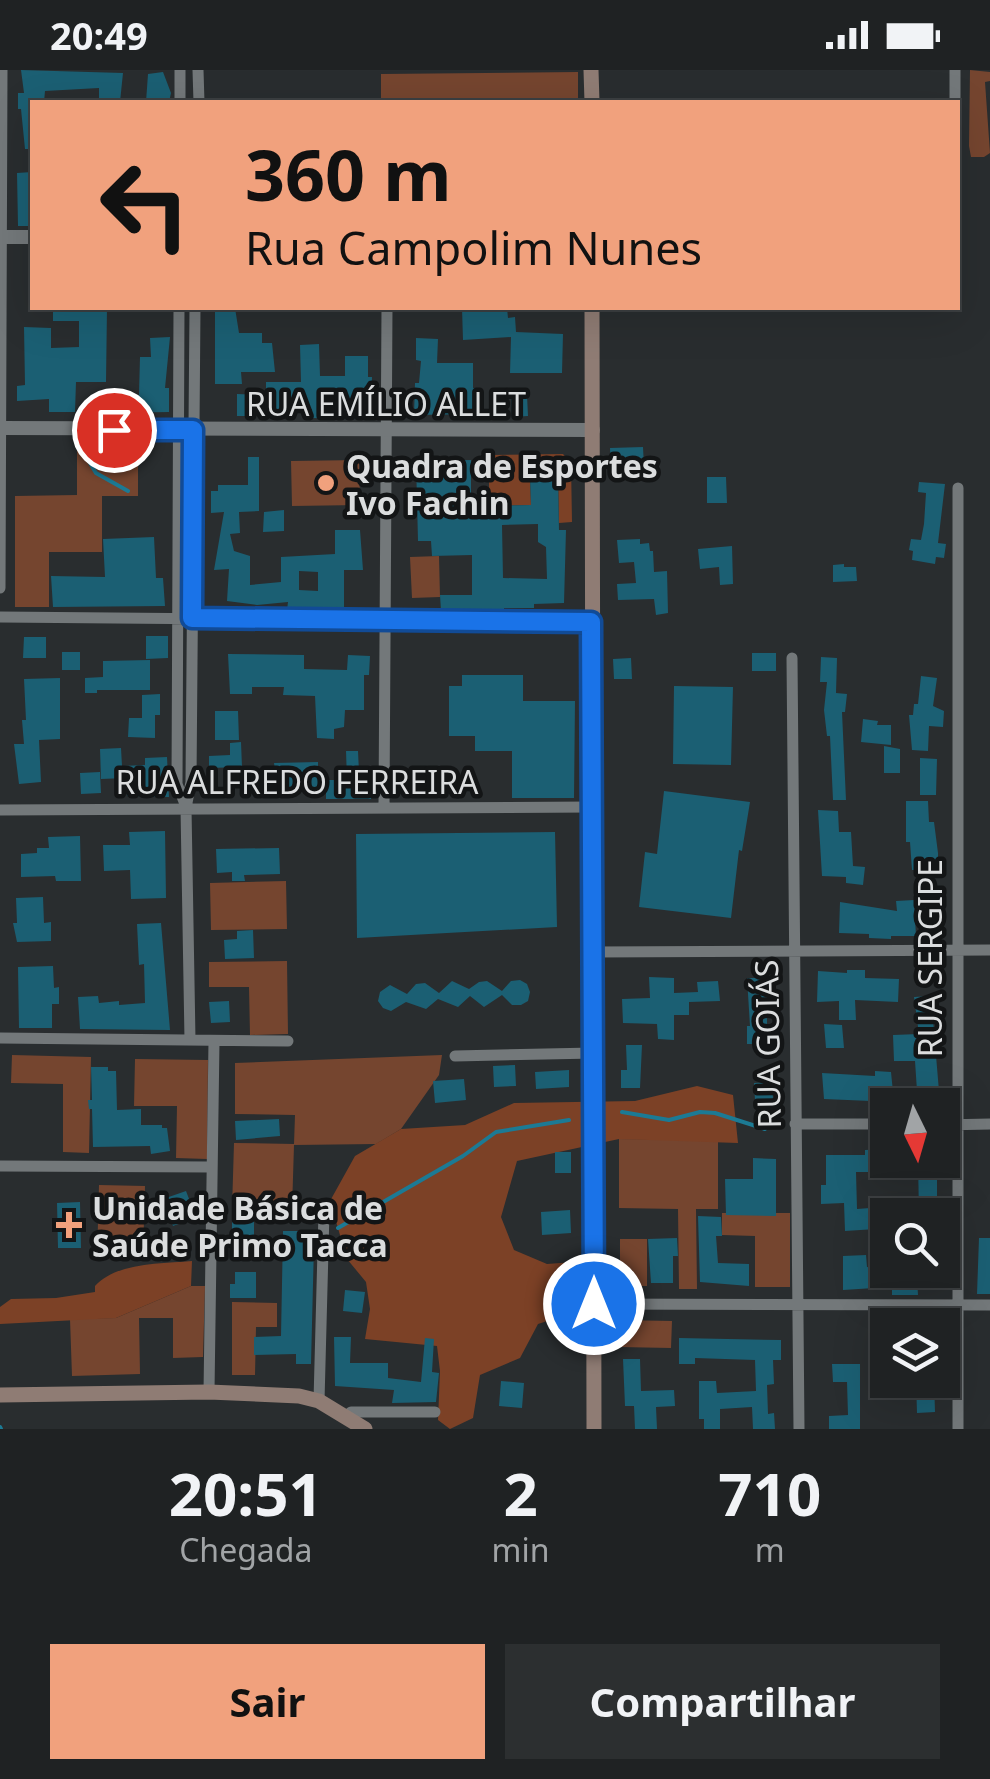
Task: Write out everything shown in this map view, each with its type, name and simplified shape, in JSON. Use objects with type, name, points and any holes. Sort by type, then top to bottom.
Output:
[{"type":"main road","points":[[591,70],[592,100]]},
{"type":"main road","points":[[592,310],[594,1429]]},
{"type":"main road","points":[[0,1395],[281,1395],[318,1402],[365,1429]]},
{"type":"street","points":[[0,588],[2,70]]},
{"type":"street","points":[[180,70],[180,100]]},
{"type":"street","points":[[198,70],[198,100]]},
{"type":"street","points":[[955,70],[955,100]]},
{"type":"street","points":[[0,237],[30,237]]},
{"type":"street","points":[[179,310],[193,504],[191,782],[186,808],[190,1040]]},
{"type":"street","points":[[186,808],[177,784],[178,504],[195,310]]},
{"type":"street","points":[[384,808],[388,310]]},
{"type":"street","points":[[179,351],[194,352]]},
{"type":"street","name":"RUA EMÍLIO ALLET","points":[[1,428],[592,430]]},
{"type":"street","name":"RUA SERGIPE","points":[[957,1088],[958,488]]},
{"type":"street","points":[[178,504],[193,504]]},
{"type":"street","points":[[178,546],[193,546]]},
{"type":"street","points":[[0,617],[591,622]]},
{"type":"street","name":"RUA GOIÁS","points":[[792,658],[799,1429]]},
{"type":"street","points":[[178,684],[192,684]]},
{"type":"street","points":[[177,740],[191,740]]},
{"type":"street","name":"RUA ALFREDO FERREIRA","points":[[0,810],[594,807]]},
{"type":"street","points":[[594,952],[990,950]]},
{"type":"street","points":[[0,1038],[288,1041]]},
{"type":"street","points":[[209,1392],[214,1041]]},
{"type":"street","points":[[455,1056],[594,1052]]},
{"type":"street","points":[[795,1124],[870,1124]]},
{"type":"street","points":[[960,1124],[990,1124]]},
{"type":"street","points":[[0,1166],[211,1167]]},
{"type":"street","name":"RUA SERGIPE","points":[[957,1178],[958,1429]]},
{"type":"street","points":[[318,1402],[324,1212]]},
{"type":"street","points":[[594,1304],[990,1305]]},
{"type":"street","points":[[346,1418],[351,1412],[434,1412]]},
{"type":"shaded area","points":[[970,70],[990,72],[990,81],[985,82],[990,153],[984,157],[971,157],[969,146]]},
{"type":"shaded area","points":[[578,72],[578,100],[381,100],[381,74]]},
{"type":"shaded area","points":[[77,445],[138,445],[138,496],[102,496],[102,552],[49,552],[49,607],[15,607],[15,496],[77,495]]},
{"type":"shaded area","points":[[563,454],[571,463],[572,522],[559,523],[558,475],[530,476],[531,505],[489,506],[489,455]]},
{"type":"shaded area","name":"Quadra de Esportes Ivo Fachin","points":[[359,460],[360,505],[292,506],[291,461]]},
{"type":"shaded area","points":[[439,556],[440,597],[412,598],[410,557]]},
{"type":"shaded area","points":[[286,881],[287,929],[211,930],[210,883]]},
{"type":"shaded area","points":[[287,961],[288,1034],[250,1035],[249,987],[209,987],[209,962]]},
{"type":"shaded area","points":[[12,1055],[91,1057],[89,1153],[63,1152],[63,1084],[11,1083]]},
{"type":"shaded area","points":[[442,1055],[439,1075],[401,1129],[376,1144],[294,1145],[292,1210],[232,1209],[234,1143],[294,1144],[295,1115],[235,1114],[235,1063]]},
{"type":"shaded area","points":[[135,1059],[208,1060],[207,1159],[176,1158],[177,1106],[134,1106]]},
{"type":"shaded area","points":[[697,1086],[733,1095],[738,1143],[619,1139],[517,1161],[501,1217],[514,1250],[547,1264],[574,1262],[575,1312],[538,1324],[520,1358],[480,1375],[473,1418],[450,1429],[438,1420],[437,1346],[365,1339],[370,1309],[366,1282],[347,1259],[330,1201],[355,1156],[401,1129],[465,1125],[514,1103],[635,1101]]},
{"type":"shaded area","points":[[619,1139],[718,1140],[718,1209],[696,1209],[697,1289],[679,1289],[678,1209],[619,1208]]},
{"type":"shaded area","points":[[99,1185],[145,1186],[143,1254],[97,1259]]},
{"type":"shaded area","points":[[722,1213],[790,1213],[790,1287],[755,1287],[755,1236],[722,1235]]},
{"type":"shaded area","points":[[620,1239],[647,1239],[647,1286],[620,1286]]},
{"type":"shaded area","points":[[192,1261],[191,1286],[116,1318],[0,1324],[0,1307],[11,1299],[95,1292],[95,1286],[104,1278],[127,1268]]},
{"type":"shaded area","points":[[191,1286],[205,1286],[203,1357],[173,1358],[173,1318],[139,1318],[140,1374],[72,1376],[70,1319],[116,1318]]},
{"type":"shaded area","points":[[232,1302],[277,1303],[277,1327],[256,1327],[255,1375],[232,1375]]},
{"type":"shaded area","points":[[619,1320],[672,1321],[671,1348],[619,1347]]},
{"type":"building","points":[[21,70],[123,73],[120,100],[99,100],[99,88],[45,91],[44,100],[30,100],[30,149],[25,149],[18,109],[18,93],[24,93]]},
{"type":"building","points":[[163,72],[171,93],[169,100],[146,100],[148,74]]},
{"type":"building","points":[[30,172],[30,226],[18,226],[17,173]]},
{"type":"building","points":[[53,310],[107,310],[106,382],[76,382],[75,412],[49,412],[49,399],[17,401],[17,386],[25,385],[24,327],[51,328],[51,348],[79,347],[79,321],[53,321]]},
{"type":"building","points":[[215,310],[235,310],[239,333],[262,333],[262,343],[272,343],[275,372],[241,372],[242,384],[215,384]]},
{"type":"building","points":[[462,310],[507,310],[508,318],[515,317],[516,332],[563,334],[562,373],[510,373],[511,337],[463,340]]},
{"type":"building","points":[[170,337],[165,388],[169,388],[169,412],[115,413],[115,395],[139,395],[140,357],[151,357],[150,338]]},
{"type":"building","points":[[416,338],[438,339],[437,363],[473,363],[473,388],[479,388],[481,414],[414,415],[415,383],[419,383],[421,361],[416,360]]},
{"type":"building","points":[[319,344],[320,376],[345,376],[345,356],[368,356],[371,419],[312,418],[312,409],[250,411],[250,416],[237,416],[237,394],[266,395],[266,382],[301,382],[300,345]]},
{"type":"building","points":[[511,395],[527,395],[528,416],[512,417]]},
{"type":"building","points":[[643,447],[644,467],[611,469],[610,448]]},
{"type":"building","points":[[248,457],[259,457],[259,511],[239,512],[240,533],[230,534],[234,551],[250,556],[250,585],[281,582],[281,557],[335,554],[335,530],[360,530],[363,570],[344,570],[344,608],[287,610],[288,602],[257,605],[227,601],[229,569],[214,570],[224,512],[211,513],[211,491],[218,491],[218,485],[248,485]],"holes":[[[299,571],[318,572],[318,591],[299,590]]]},
{"type":"building","points":[[471,460],[471,506],[531,505],[530,476],[558,475],[559,530],[566,530],[564,603],[504,608],[504,612],[441,611],[440,595],[472,595],[472,555],[432,556],[431,541],[418,541],[416,461]],"holes":[[[538,524],[538,542],[546,547],[547,579],[503,578],[502,525]]]},
{"type":"building","points":[[707,477],[726,477],[727,503],[707,503]]},
{"type":"building","points":[[919,482],[945,484],[938,543],[946,544],[944,558],[936,557],[935,564],[912,560],[913,551],[909,550],[911,539],[921,540],[924,524],[926,493],[918,492]]},
{"type":"building","points":[[284,510],[284,531],[263,532],[264,512]]},
{"type":"building","points":[[154,537],[156,578],[163,578],[165,606],[53,607],[51,576],[105,577],[103,539]]},
{"type":"building","points":[[640,539],[640,544],[649,543],[653,551],[654,572],[667,571],[668,613],[656,615],[654,599],[618,600],[617,584],[636,583],[634,562],[619,563],[617,540]]},
{"type":"building","points":[[732,546],[733,584],[720,585],[719,567],[700,569],[698,549]]},
{"type":"building","points":[[833,565],[856,567],[857,581],[833,582]]},
{"type":"building","points":[[146,636],[168,636],[168,658],[146,659]]},
{"type":"building","points":[[24,637],[46,637],[46,658],[23,658]]},
{"type":"building","points":[[62,652],[80,652],[80,670],[62,670]]},
{"type":"building","points":[[752,653],[776,653],[776,671],[752,671]]},
{"type":"building","points":[[228,654],[304,655],[304,669],[347,670],[348,655],[370,656],[369,675],[364,675],[364,710],[345,710],[344,727],[334,729],[334,739],[317,738],[315,696],[283,695],[284,687],[252,687],[252,694],[230,694]]},
{"type":"building","points":[[821,657],[837,658],[836,693],[847,694],[842,712],[846,800],[833,800],[830,736],[824,710],[827,682],[820,682]]},
{"type":"building","points":[[631,658],[632,679],[614,679],[613,659]]},
{"type":"building","points":[[150,660],[150,690],[85,693],[85,678],[103,677],[103,661]]},
{"type":"building","points":[[462,675],[523,675],[523,701],[575,701],[574,798],[512,798],[512,751],[475,751],[475,736],[449,736],[449,686],[462,686]]},
{"type":"building","points":[[921,676],[937,678],[933,706],[944,711],[943,727],[929,726],[928,751],[912,750],[909,715],[913,715],[914,704],[918,704]]},
{"type":"building","points":[[60,678],[60,739],[39,740],[41,782],[19,784],[14,744],[24,744],[24,679]]},
{"type":"building","points":[[674,686],[733,687],[731,765],[673,764]]},
{"type":"building","points":[[160,694],[155,738],[128,737],[129,718],[142,718],[142,695]]},
{"type":"building","points":[[215,711],[238,711],[239,740],[215,740]]},
{"type":"building","points":[[863,719],[891,725],[891,745],[861,742]]},
{"type":"building","points":[[241,742],[242,767],[209,768],[209,756],[230,755],[230,743]]},
{"type":"building","points":[[884,746],[900,749],[900,773],[884,773]]},
{"type":"building","points":[[121,748],[122,766],[145,765],[145,758],[167,757],[169,797],[127,796],[126,778],[101,779],[100,749]]},
{"type":"building","points":[[346,751],[358,751],[359,772],[370,772],[371,799],[326,799],[326,790],[292,791],[287,797],[267,798],[267,790],[242,792],[241,773],[275,770],[274,763],[318,762],[318,780],[347,780]]},
{"type":"building","points":[[920,758],[937,759],[936,795],[920,795]]},
{"type":"building","points":[[100,772],[101,793],[81,794],[80,773]]},
{"type":"building","points":[[664,791],[750,802],[742,851],[739,850],[731,918],[639,907],[645,852],[657,854]]},
{"type":"building","points":[[906,801],[928,801],[938,853],[935,896],[919,896],[918,870],[912,870],[910,842],[906,842]]},
{"type":"building","points":[[818,810],[838,811],[839,832],[851,832],[853,866],[865,867],[863,885],[846,883],[846,877],[822,876]]},
{"type":"building","points":[[165,831],[166,898],[131,899],[130,870],[104,871],[103,845],[130,845],[129,832]]},
{"type":"building","points":[[555,832],[557,927],[357,938],[356,834]]},
{"type":"building","points":[[80,836],[81,881],[56,881],[55,876],[21,877],[21,854],[49,848],[48,837]]},
{"type":"building","points":[[279,848],[280,874],[244,875],[245,881],[232,881],[232,872],[217,873],[216,849]]},
{"type":"building","points":[[43,897],[44,923],[51,922],[51,941],[17,942],[13,923],[17,923],[16,898]]},
{"type":"building","points":[[914,900],[916,936],[891,939],[839,933],[840,902],[897,911],[896,901]]},
{"type":"building","points":[[161,923],[170,1030],[80,1029],[78,997],[98,996],[99,1003],[119,1001],[119,1005],[145,1003],[137,924]]},
{"type":"building","points":[[253,930],[254,958],[225,959],[224,940],[237,939],[237,931]]},
{"type":"building","points":[[53,966],[59,1004],[52,1004],[52,1028],[19,1028],[18,967]]},
{"type":"building","points":[[865,970],[865,978],[899,979],[898,1002],[855,1000],[856,1020],[839,1020],[839,1001],[817,1002],[818,971]]},
{"type":"building","points":[[649,977],[674,978],[674,993],[698,992],[697,982],[718,981],[720,1001],[689,1002],[689,1015],[674,1015],[674,1040],[658,1039],[657,1024],[623,1023],[622,999],[650,998]]},
{"type":"building","points":[[747,978],[774,978],[775,996],[767,997],[767,1027],[773,1027],[773,1044],[747,1044]]},
{"type":"building","points":[[520,980],[530,992],[528,1001],[521,1005],[512,1005],[502,995],[484,1007],[470,996],[458,1007],[438,999],[426,1009],[406,1002],[391,1011],[378,1001],[380,992],[390,985],[407,994],[416,984],[425,983],[439,993],[452,981],[469,989],[487,981],[502,991],[511,981]]},
{"type":"building","points":[[931,996],[939,1088],[917,1088],[915,1061],[894,1061],[893,1035],[919,1034],[914,997]]},
{"type":"building","points":[[229,1001],[230,1022],[211,1023],[209,1002]]},
{"type":"building","points":[[824,1024],[842,1025],[844,1048],[826,1048]]},
{"type":"building","points":[[626,1045],[642,1045],[640,1088],[621,1088],[621,1070],[627,1070]]},
{"type":"building","points":[[515,1065],[516,1086],[494,1087],[493,1066]]},
{"type":"building","points":[[91,1067],[116,1071],[117,1110],[141,1109],[141,1125],[167,1128],[170,1151],[151,1154],[150,1146],[93,1147],[92,1109],[88,1100],[92,1100]]},
{"type":"building","points":[[569,1070],[569,1087],[536,1089],[535,1072]]},
{"type":"building","points":[[875,1071],[891,1072],[893,1088],[870,1088],[870,1101],[824,1099],[822,1073],[875,1076]]},
{"type":"building","points":[[464,1079],[466,1100],[435,1103],[433,1081]]},
{"type":"building","points":[[772,1082],[773,1099],[755,1100],[754,1083]]},
{"type":"building","points":[[279,1119],[280,1136],[236,1140],[235,1121]]},
{"type":"building","points":[[865,1150],[870,1150],[870,1172],[856,1172],[857,1209],[870,1208],[870,1229],[845,1231],[844,1203],[821,1204],[821,1185],[826,1185],[826,1155],[865,1155]]},
{"type":"building","points":[[555,1152],[571,1152],[571,1173],[555,1173]]},
{"type":"building","points":[[753,1158],[776,1159],[776,1216],[726,1215],[725,1179],[753,1179]]},
{"type":"building","points":[[918,1178],[937,1178],[937,1198],[919,1198]]},
{"type":"building","points":[[186,1191],[196,1217],[173,1226],[163,1199]]},
{"type":"building","name":"Unidade Básica de Saúde Primo Tacca","points":[[80,1202],[81,1248],[58,1248],[57,1203]]},
{"type":"building","points":[[570,1210],[571,1233],[542,1235],[541,1212]]},
{"type":"building","points":[[232,1213],[254,1213],[254,1236],[232,1236]]},
{"type":"building","points":[[698,1216],[721,1217],[722,1236],[716,1236],[718,1263],[749,1264],[749,1286],[700,1282]]},
{"type":"building","points":[[283,1231],[309,1231],[309,1243],[314,1244],[311,1364],[296,1364],[296,1354],[254,1355],[254,1337],[281,1336]]},
{"type":"building","points":[[677,1238],[673,1283],[651,1283],[648,1239]]},
{"type":"building","points":[[979,1238],[990,1238],[990,1294],[977,1294]]},
{"type":"building","points":[[866,1255],[870,1288],[874,1288],[843,1290],[843,1256]]},
{"type":"building","points":[[235,1272],[256,1272],[256,1298],[230,1298]]},
{"type":"building","points":[[892,1288],[918,1288],[918,1295],[892,1295]]},
{"type":"building","points":[[345,1290],[365,1292],[362,1313],[343,1311]]},
{"type":"building","points":[[334,1337],[351,1337],[350,1363],[388,1363],[388,1378],[421,1382],[425,1338],[434,1339],[432,1372],[439,1373],[436,1402],[392,1403],[394,1390],[335,1386]]},
{"type":"building","points":[[679,1338],[781,1340],[781,1360],[773,1360],[774,1384],[767,1385],[768,1414],[774,1413],[775,1429],[753,1429],[752,1407],[720,1409],[720,1429],[704,1429],[704,1419],[699,1419],[699,1381],[716,1381],[717,1393],[756,1391],[755,1360],[695,1358],[695,1364],[679,1364]]},
{"type":"building","points":[[623,1359],[640,1359],[641,1391],[674,1390],[675,1406],[656,1407],[657,1429],[635,1429],[634,1406],[625,1406]]},
{"type":"building","points":[[832,1364],[860,1364],[860,1429],[829,1429],[829,1416],[848,1415],[847,1382],[833,1382]]},
{"type":"building","points":[[501,1381],[524,1383],[522,1408],[499,1406]]},
{"type":"building","points":[[917,1398],[935,1398],[935,1412],[917,1413]]},
{"type":"waterway","points":[[79,445],[96,473],[128,491]]},
{"type":"waterway","points":[[622,1112],[669,1120],[700,1112],[715,1113],[765,1129]]},
{"type":"waterway","points":[[338,1228],[463,1156],[496,1132],[569,1120]]},
{"type":"place","name":"Quadra de Esportes Ivo Fachin","points":[[326,483]]},
{"type":"place","name":"Unidade Básica de Saúde Primo Tacca","points":[[69,1225]]},
{"type":"route","points":[[114,430],[193,430],[192,618],[591,622],[594,1304]]}]
